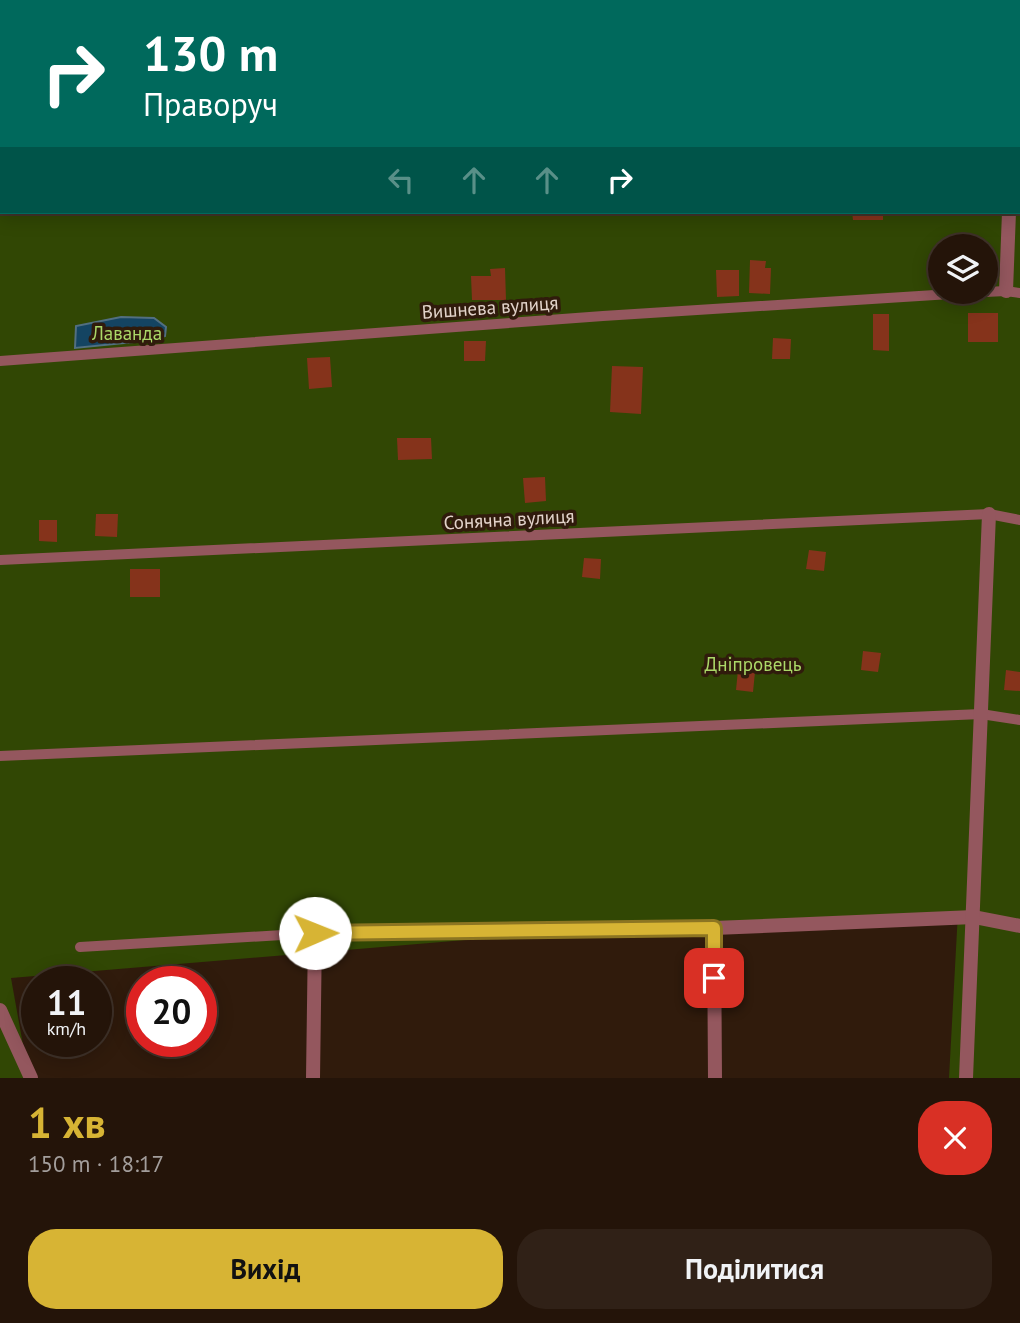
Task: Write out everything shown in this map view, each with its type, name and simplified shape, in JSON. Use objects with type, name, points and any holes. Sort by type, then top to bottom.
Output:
[{"type":"street","points":[[1009,214],[1013,292]]},
{"type":"street","points":[[966,1078],[989,514]]},
{"type":"street","points":[[715,1078],[714,928],[974,917],[1020,926]]},
{"type":"street","points":[[313,1078],[315,933]]},
{"type":"street","points":[[0,1010],[31,1078]]},
{"type":"lane","name":"Вишнева вулиця","points":[[0,361],[603,316],[928,296]]},
{"type":"lane","name":"Сонячна вулиця","points":[[0,560],[989,514],[1020,520]]},
{"type":"lane","points":[[0,756],[981,714],[1020,720]]},
{"type":"lane","points":[[80,947],[315,933],[714,928]]},
{"type":"green space","name":"Дніпровець","points":[[0,214],[1020,214],[1020,1078],[949,1078],[958,912],[489,938],[154,966],[126,966],[126,968],[112,970],[112,966],[21,966],[21,977],[11,978],[21,1034],[21,1057],[25,1057],[29,1078],[0,1078]]},
{"type":"water","points":[[121,317],[154,318],[166,327],[165,336],[154,340],[75,348],[76,326]]},
{"type":"building","points":[[852,214],[883,214],[883,220],[853,220]]},
{"type":"building","points":[[750,260],[766,261],[765,268],[771,268],[770,294],[749,293]]},
{"type":"building","points":[[505,268],[506,300],[472,300],[471,276],[491,276],[490,269]]},
{"type":"building","points":[[716,270],[739,270],[739,296],[717,297]]},
{"type":"building","points":[[968,313],[998,313],[998,342],[968,342]]},
{"type":"building","points":[[873,314],[889,314],[889,351],[873,350]]},
{"type":"building","points":[[773,338],[791,339],[790,359],[772,359]]},
{"type":"building","points":[[464,341],[486,341],[485,361],[464,361]]},
{"type":"building","points":[[330,357],[332,387],[309,389],[307,358]]},
{"type":"building","points":[[612,366],[643,367],[641,414],[610,412]]},
{"type":"building","points":[[397,438],[431,438],[432,459],[398,460]]},
{"type":"building","points":[[545,477],[546,501],[525,503],[523,478]]},
{"type":"building","points":[[96,514],[118,514],[117,537],[95,536]]},
{"type":"building","points":[[39,520],[57,520],[57,542],[39,541]]},
{"type":"building","points":[[809,550],[826,552],[824,571],[806,569]]},
{"type":"building","points":[[584,558],[601,559],[600,579],[582,577]]},
{"type":"building","points":[[130,569],[160,569],[160,597],[130,597]]},
{"type":"building","points":[[863,651],[881,653],[878,672],[861,670]]},
{"type":"building","points":[[738,670],[755,672],[753,692],[736,690]]},
{"type":"building","points":[[1006,670],[1020,672],[1020,691],[1004,690]]},
{"type":"route","points":[[315,933],[714,928],[714,978]]},
{"type":"park label","name":"Лаванда","points":[[127,333]]}]
